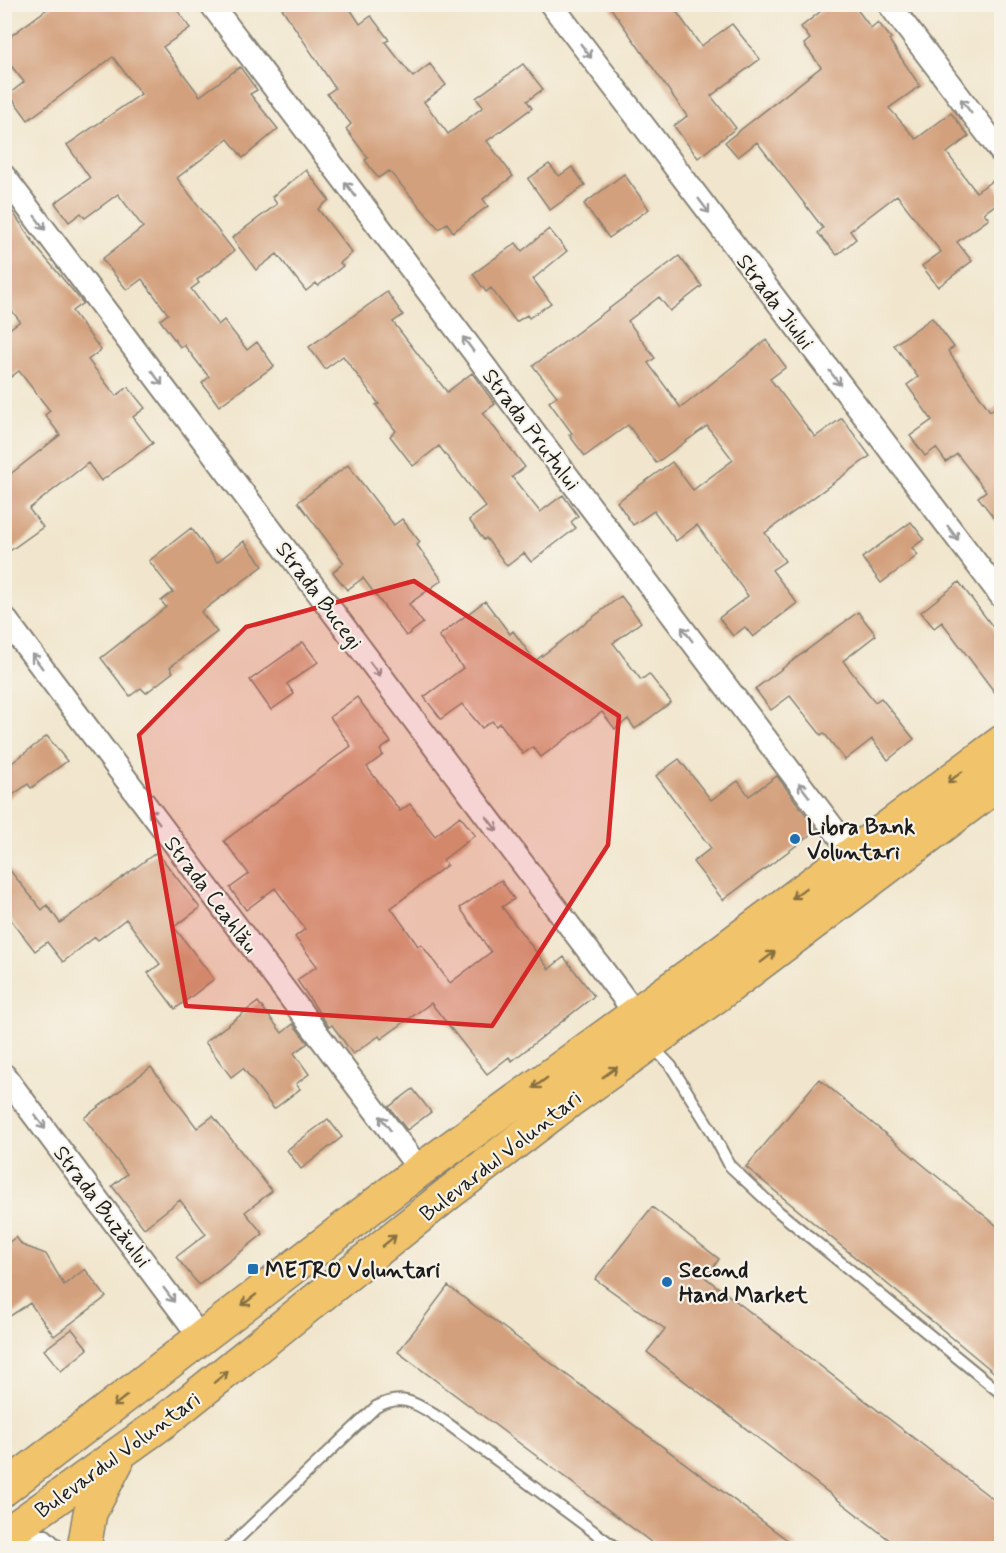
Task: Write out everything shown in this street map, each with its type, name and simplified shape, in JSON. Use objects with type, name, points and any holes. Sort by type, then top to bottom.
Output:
[{"type":"highway","name":"Bulevardul Voluntari","points":[[4,1489],[420,1170],[636,1014],[1002,742]]},
{"type":"highway","name":"Bulevardul Voluntari","points":[[5,1535],[120,1456],[449,1193],[1002,782]]},
{"type":"highway","points":[[84,1548],[90,1513],[120,1456]]},
{"type":"street","name":"Strada Prutului","points":[[211,4],[852,853]]},
{"type":"street","name":"Strada Jiului","points":[[551,4],[1002,597]]},
{"type":"street","points":[[889,4],[1002,153]]},
{"type":"street","name":"Strada Bucegi","points":[[4,176],[636,1014]]},
{"type":"street","name":"Strada Ceahlău","points":[[4,617],[420,1170]]},
{"type":"street","name":"Strada Buzăului","points":[[4,1075],[201,1338]]},
{"type":"lane","points":[[650,1043],[671,1066],[711,1130],[730,1166],[779,1212],[1002,1394]]},
{"type":"lane","points":[[228,1548],[376,1407],[395,1400],[414,1402],[444,1421],[616,1548]]},
{"type":"lane","points":[[4,1545],[5,1535],[46,1535],[60,1548]]},
{"type":"highlighted area","points":[[414,581],[619,716],[608,845],[492,1026],[336,1014],[186,1006],[139,735],[246,627]]},
{"type":"building","points":[[54,4],[173,4],[190,28],[163,47],[200,96],[240,67],[257,90],[250,94],[278,129],[243,158],[228,139],[177,178],[234,251],[197,280],[199,283],[191,289],[218,325],[224,320],[247,350],[257,342],[274,366],[219,406],[202,383],[209,377],[184,345],[180,347],[160,320],[168,314],[142,279],[127,290],[102,259],[143,227],[118,194],[85,218],[81,213],[69,222],[55,203],[90,178],[67,145],[141,94],[113,57],[28,120],[9,94],[24,82],[4,57],[4,41]]},
{"type":"building","points":[[279,4],[347,4],[360,24],[371,16],[389,40],[385,42],[413,77],[430,64],[446,85],[424,102],[448,134],[483,107],[476,98],[523,64],[543,89],[527,101],[532,108],[487,141],[513,176],[483,199],[488,206],[453,232],[447,223],[439,229],[389,171],[378,178],[365,160],[368,158],[346,129],[351,124],[327,94],[335,88]]},
{"type":"building","points":[[608,4],[671,4],[701,46],[732,24],[760,59],[711,96],[736,128],[698,158],[674,126],[687,116]]},
{"type":"building","points":[[830,4],[853,4],[871,28],[878,22],[891,38],[889,40],[920,86],[889,108],[916,139],[951,113],[969,136],[947,153],[976,192],[992,181],[1002,194],[1002,200],[984,213],[989,219],[957,242],[972,261],[938,287],[922,266],[941,252],[897,195],[850,231],[856,239],[837,255],[818,233],[823,228],[757,142],[738,157],[725,142],[821,67],[804,44],[810,39],[801,27]]},
{"type":"building","points":[[549,164],[559,176],[572,167],[585,185],[550,210],[528,179]]},
{"type":"building","points":[[306,170],[329,200],[318,209],[352,253],[340,263],[343,266],[318,286],[316,283],[306,291],[277,254],[256,270],[232,238],[277,204],[272,197]]},
{"type":"building","points":[[624,174],[649,209],[609,238],[584,204]]},
{"type":"building","points":[[4,199],[38,249],[83,303],[72,311],[101,350],[88,360],[116,396],[128,387],[145,408],[133,417],[153,443],[101,481],[88,463],[29,509],[43,527],[4,555],[4,479],[60,435],[45,415],[50,411],[19,371],[4,382],[4,333],[20,321],[4,301]]},
{"type":"building","points":[[549,229],[567,251],[533,279],[551,303],[529,318],[527,315],[516,322],[491,288],[486,292],[473,274],[516,243],[522,251]]},
{"type":"building","points":[[679,256],[702,286],[670,311],[659,297],[628,321],[655,358],[648,363],[681,408],[766,340],[786,367],[770,379],[815,437],[842,418],[870,456],[765,533],[785,561],[772,570],[797,603],[753,637],[745,627],[733,636],[719,618],[748,596],[697,525],[676,541],[654,511],[633,525],[617,502],[672,462],[693,490],[733,460],[707,426],[656,463],[628,425],[585,456],[569,435],[572,433],[549,402],[557,396],[533,366]]},
{"type":"building","points":[[387,292],[403,315],[393,322],[447,392],[472,373],[495,404],[483,413],[525,467],[512,477],[540,512],[563,495],[578,516],[571,522],[576,528],[531,562],[524,553],[507,566],[469,520],[486,507],[439,446],[413,466],[390,436],[396,431],[376,405],[379,404],[343,356],[325,369],[309,347]]},
{"type":"building","points":[[932,318],[954,347],[948,351],[990,411],[1002,403],[1002,528],[978,497],[986,491],[957,454],[946,462],[936,448],[925,456],[910,436],[932,420],[907,385],[918,377],[894,345]]},
{"type":"building","points":[[348,465],[394,525],[402,519],[420,542],[417,545],[442,580],[409,604],[423,623],[406,636],[363,578],[347,590],[333,572],[344,563],[298,502]]},
{"type":"building","points":[[911,522],[924,539],[912,548],[918,555],[881,583],[862,558]]},
{"type":"building","points":[[191,528],[217,562],[244,541],[263,566],[201,612],[217,632],[170,667],[173,672],[146,693],[141,688],[130,696],[101,658],[166,607],[161,601],[173,592],[149,561]]},
{"type":"building","points":[[959,582],[1002,639],[1002,702],[942,622],[934,628],[921,612]]},
{"type":"building","points":[[621,596],[641,622],[613,643],[641,680],[649,674],[671,702],[635,729],[628,719],[615,729],[602,712],[541,757],[533,747],[523,754],[500,723],[496,726],[492,721],[482,728],[462,704],[441,719],[424,697],[463,668],[439,636],[485,601],[510,634],[513,631],[535,661]]},
{"type":"building","points":[[858,612],[876,635],[843,661],[875,702],[881,698],[914,739],[888,760],[872,739],[845,760],[824,733],[821,735],[790,696],[771,710],[755,689]]},
{"type":"building","points":[[303,642],[318,662],[287,684],[294,694],[271,710],[250,680]]},
{"type":"building","points":[[357,697],[391,742],[380,750],[383,755],[367,767],[400,811],[410,804],[435,836],[460,816],[475,835],[443,860],[447,865],[391,908],[418,946],[421,944],[450,983],[491,952],[460,908],[501,880],[514,899],[502,907],[549,969],[564,957],[594,996],[512,1061],[509,1057],[487,1074],[431,1003],[381,1039],[379,1036],[353,1054],[332,1025],[329,1027],[297,980],[317,966],[295,937],[305,929],[275,888],[246,910],[230,888],[249,874],[224,841],[351,746],[330,717]]},
{"type":"building","points":[[47,736],[67,761],[31,788],[28,784],[4,801],[4,769]]},
{"type":"building","points":[[679,759],[711,800],[738,781],[749,796],[777,776],[817,830],[723,900],[693,862],[711,848],[656,776]]},
{"type":"building","points":[[157,852],[200,908],[174,927],[214,979],[175,1009],[148,973],[160,964],[126,919],[98,940],[95,937],[63,962],[47,942],[35,951],[4,911],[4,863],[42,910],[47,905],[60,923]]},
{"type":"building","points":[[258,1002],[282,1033],[293,1024],[308,1043],[294,1053],[309,1074],[296,1084],[300,1089],[274,1109],[243,1068],[231,1077],[205,1042]]},
{"type":"building","points":[[151,1067],[197,1128],[213,1116],[272,1191],[245,1212],[263,1234],[199,1285],[176,1257],[206,1234],[180,1200],[144,1228],[112,1186],[127,1174],[84,1118]]},
{"type":"building","points":[[819,1079],[1002,1230],[1002,1379],[746,1167]]},
{"type":"building","points":[[413,1089],[431,1112],[407,1130],[389,1107]]},
{"type":"building","points":[[328,1119],[342,1137],[301,1169],[287,1150]]},
{"type":"building","points":[[652,1207],[719,1259],[706,1278],[1002,1506],[1002,1548],[900,1548],[647,1352],[665,1329],[595,1279]]},
{"type":"building","points":[[16,1237],[22,1245],[46,1254],[64,1285],[85,1269],[106,1297],[54,1336],[30,1303],[4,1320],[4,1246]]},
{"type":"building","points":[[448,1286],[798,1548],[659,1548],[398,1352]]},
{"type":"building","points":[[72,1329],[88,1349],[61,1371],[44,1350]]},
{"type":"place","name":"Libra Bank Voluntari","points":[[795,839]]},
{"type":"place","name":"METRO Voluntari","points":[[253,1269]]},
{"type":"place","name":"Second Hand Market","points":[[667,1282]]}]
